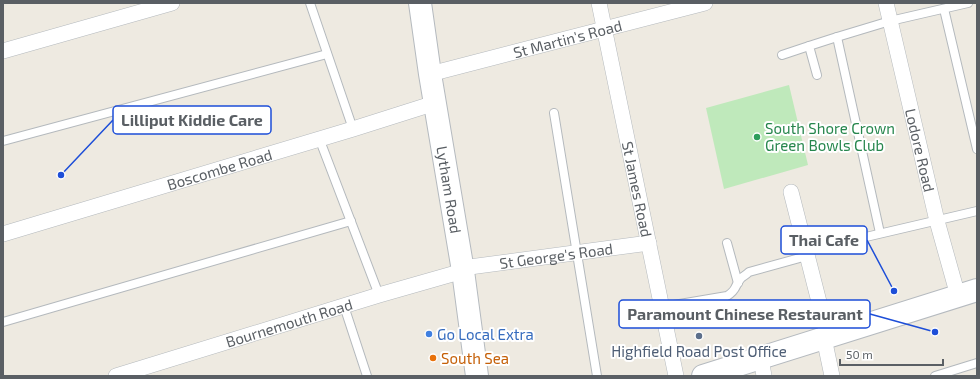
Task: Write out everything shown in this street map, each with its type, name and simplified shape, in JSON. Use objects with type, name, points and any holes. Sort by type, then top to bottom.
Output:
[{"type":"main road","name":"Lytham Road","points":[[420,3],[430,74],[463,270],[477,376]]},
{"type":"main road","points":[[703,376],[763,367],[826,337],[968,293]]},
{"type":"street","points":[[3,51],[172,3]]},
{"type":"street","name":"St James Road","points":[[599,3],[676,376]]},
{"type":"street","name":"St Martin's Road","points":[[430,74],[705,3]]},
{"type":"street","name":"Lodore Road","points":[[886,3],[938,221],[968,293]]},
{"type":"street","name":"Boscombe Road","points":[[3,234],[435,103]]},
{"type":"street","points":[[791,192],[826,337],[832,376]]},
{"type":"street","name":"St George's Road","points":[[463,270],[649,243]]},
{"type":"street","name":"Bournemouth Road","points":[[116,376],[463,270]]},
{"type":"lane","points":[[310,3],[353,129]]},
{"type":"lane","points":[[782,55],[890,21],[968,3]]},
{"type":"lane","points":[[944,8],[977,149]]},
{"type":"lane","points":[[837,37],[880,233]]},
{"type":"lane","points":[[809,46],[817,75]]},
{"type":"lane","points":[[3,141],[327,54]]},
{"type":"lane","points":[[554,113],[598,376]]},
{"type":"lane","points":[[320,138],[379,295]]},
{"type":"lane","points":[[662,307],[727,296],[735,292],[738,283],[749,272],[807,254],[880,233],[977,211]]},
{"type":"lane","points":[[3,322],[351,221]]},
{"type":"lane","points":[[727,242],[738,283]]},
{"type":"lane","points":[[344,306],[368,376]]},
{"type":"lane","points":[[935,376],[977,363]]},
{"type":"green space","name":"South Shore Crown Green Bowls Club","points":[[789,85],[808,165],[724,189],[706,108]]},
{"type":"place","name":"South Shore Crown Green Bowls Club","points":[[757,137]]},
{"type":"place","name":"Lilliput Kiddie Care","points":[[61,175]]},
{"type":"place","name":"Thai Cafe","points":[[894,291]]},
{"type":"place","name":"Paramount Chinese Restaurant","points":[[935,332]]},
{"type":"place","name":"Go Local Extra","points":[[429,334]]},
{"type":"place","name":"Highfield Road Post Office","points":[[699,336]]},
{"type":"place","name":"South Sea","points":[[433,358]]}]
